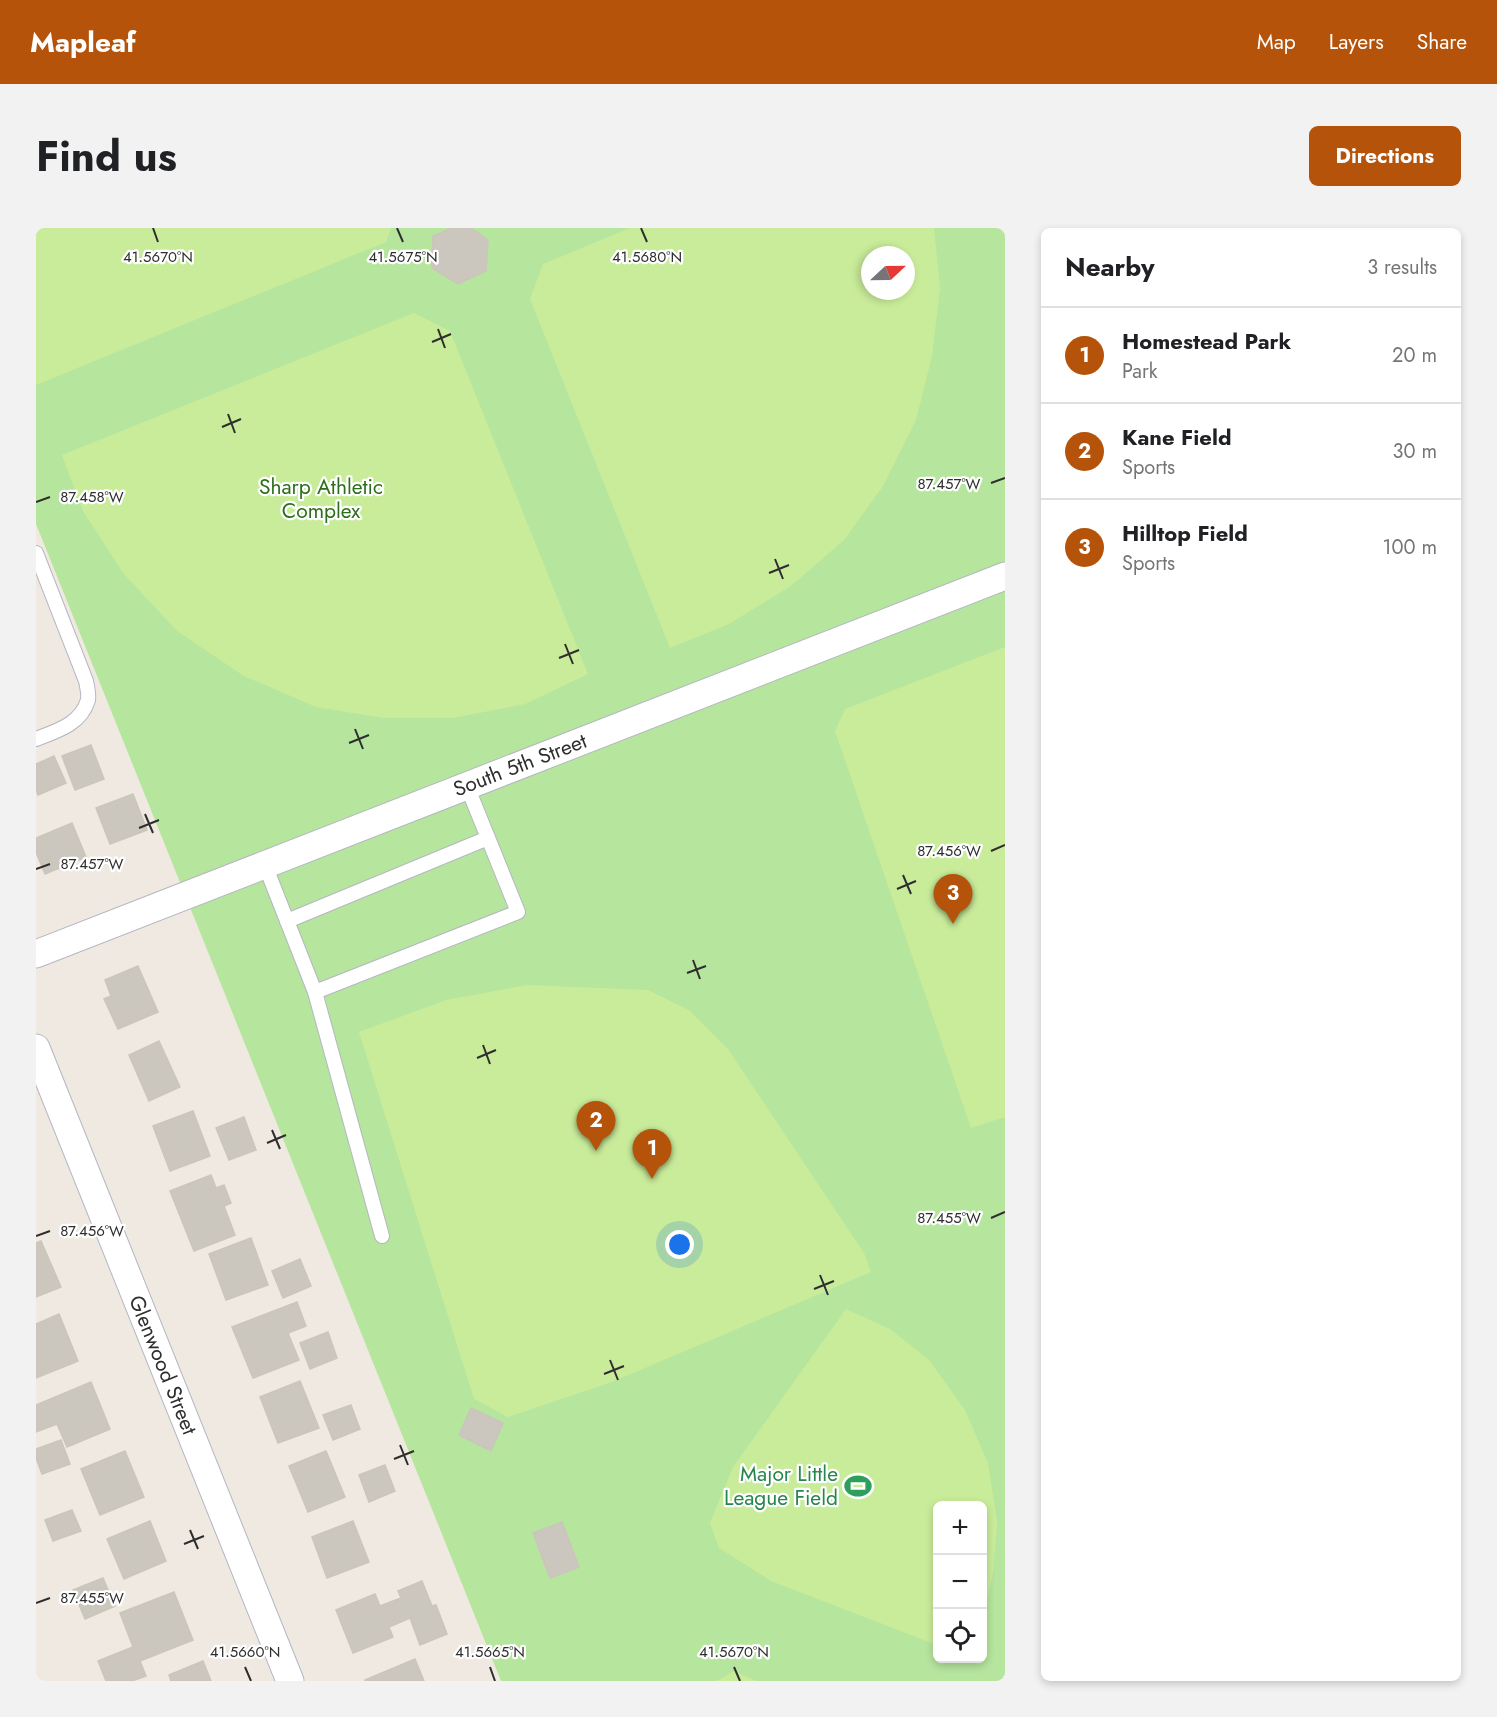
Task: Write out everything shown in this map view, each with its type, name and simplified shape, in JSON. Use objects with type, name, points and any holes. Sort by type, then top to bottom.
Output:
[{"type":"street","name":"South 5th Street","points":[[36,954],[1005,576]]},
{"type":"street","name":"Glenwood Street","points":[[36,1048],[290,1681]]},
{"type":"lane","points":[[36,553],[86,681],[88,698],[80,716],[66,728],[36,739]]},
{"type":"lane","points":[[315,992],[518,912],[467,786]]},
{"type":"lane","points":[[287,921],[488,838]]},
{"type":"lane","points":[[265,865],[315,992],[382,1236]]},
{"type":"green space","name":"Sharp Athletic Complex","points":[[36,228],[1005,228],[1005,1681],[501,1681],[36,524]]},
{"type":"green space","points":[[36,228],[391,228],[386,242],[36,385]]},
{"type":"green space","points":[[630,228],[934,228],[940,288],[932,356],[916,420],[883,486],[844,540],[791,586],[729,624],[670,648],[530,299],[543,264]]},
{"type":"green space","name":"Sharp Athletic Complex","points":[[414,313],[450,331],[588,674],[525,704],[453,718],[383,718],[316,707],[244,676],[177,631],[123,573],[83,511],[62,455]]},
{"type":"green space","points":[[1005,647],[1005,1117],[971,1128],[835,731],[845,709]]},
{"type":"green space","points":[[527,985],[648,990],[689,1010],[728,1049],[864,1253],[871,1272],[612,1382],[508,1417],[474,1399],[359,1032],[446,1000]]},
{"type":"green space","name":"Major Little League Field","points":[[846,1309],[890,1329],[929,1360],[965,1410],[988,1463],[997,1522],[993,1573],[987,1600],[987,1501],[933,1501],[933,1643],[771,1581],[719,1548],[710,1523],[733,1467]]},
{"type":"green space","points":[[734,1671],[756,1681],[717,1681]]},
{"type":"building","points":[[452,228],[471,228],[488,240],[486,271],[458,284],[432,268],[433,236]]},
{"type":"building","points":[[91,745],[104,779],[75,790],[62,756]]},
{"type":"building","points":[[54,756],[66,783],[38,795],[36,764]]},
{"type":"building","points":[[133,794],[147,830],[110,844],[96,808]]},
{"type":"building","points":[[72,823],[86,857],[45,874],[36,852],[36,838]]},
{"type":"building","points":[[138,966],[158,1012],[118,1029],[104,999],[111,996],[105,980]]},
{"type":"building","points":[[159,1041],[180,1087],[149,1101],[129,1055]]},
{"type":"building","points":[[193,1111],[210,1156],[170,1171],[153,1126]]},
{"type":"building","points":[[244,1117],[256,1150],[229,1160],[216,1128]]},
{"type":"building","points":[[211,1175],[216,1188],[224,1185],[231,1203],[224,1206],[235,1235],[194,1251],[170,1191]]},
{"type":"building","points":[[251,1238],[268,1285],[226,1300],[209,1254]]},
{"type":"building","points":[[41,1241],[61,1287],[36,1297],[36,1243]]},
{"type":"building","points":[[300,1259],[311,1286],[283,1298],[272,1271]]},
{"type":"building","points":[[297,1302],[306,1326],[288,1333],[299,1360],[253,1378],[232,1327]]},
{"type":"building","points":[[59,1314],[78,1361],[36,1378],[36,1324]]},
{"type":"building","points":[[328,1332],[337,1358],[310,1369],[300,1343]]},
{"type":"building","points":[[300,1381],[319,1428],[278,1443],[260,1397]]},
{"type":"building","points":[[91,1382],[110,1429],[67,1447],[57,1424],[36,1432],[36,1405]]},
{"type":"building","points":[[351,1405],[360,1429],[333,1440],[323,1415]]},
{"type":"building","points":[[471,1408],[503,1423],[491,1451],[459,1435]]},
{"type":"building","points":[[61,1440],[70,1464],[42,1474],[36,1458],[36,1449]]},
{"type":"building","points":[[125,1451],[144,1497],[100,1515],[81,1469]]},
{"type":"building","points":[[326,1451],[345,1497],[308,1512],[289,1466]]},
{"type":"building","points":[[385,1465],[395,1491],[369,1502],[359,1475]]},
{"type":"building","points":[[72,1510],[81,1531],[53,1541],[45,1520]]},
{"type":"building","points":[[150,1521],[166,1561],[124,1579],[107,1539]]},
{"type":"building","points":[[353,1521],[369,1562],[327,1578],[312,1537]]},
{"type":"building","points":[[562,1522],[579,1567],[550,1578],[533,1533]]},
{"type":"building","points":[[103,1578],[115,1606],[85,1619],[73,1590]]},
{"type":"building","points":[[422,1581],[432,1606],[436,1605],[447,1634],[420,1645],[410,1618],[389,1627],[393,1637],[353,1653],[336,1610],[375,1594],[380,1606],[401,1598],[398,1591]]},
{"type":"building","points":[[174,1592],[193,1640],[140,1661],[146,1676],[132,1681],[106,1681],[98,1661],[133,1647],[120,1613]]},
{"type":"building","points":[[415,1659],[424,1681],[365,1681],[365,1680]]},
{"type":"building","points":[[203,1661],[211,1681],[171,1681],[169,1675]]},
{"type":"place","name":"Hilltop Field","points":[[953,924]]},
{"type":"place","name":"Kane Field","points":[[596,1151]]},
{"type":"place","name":"Homestead Park","points":[[652,1179]]},
{"type":"place","name":"Major Little League Field","points":[[858,1486]]}]
